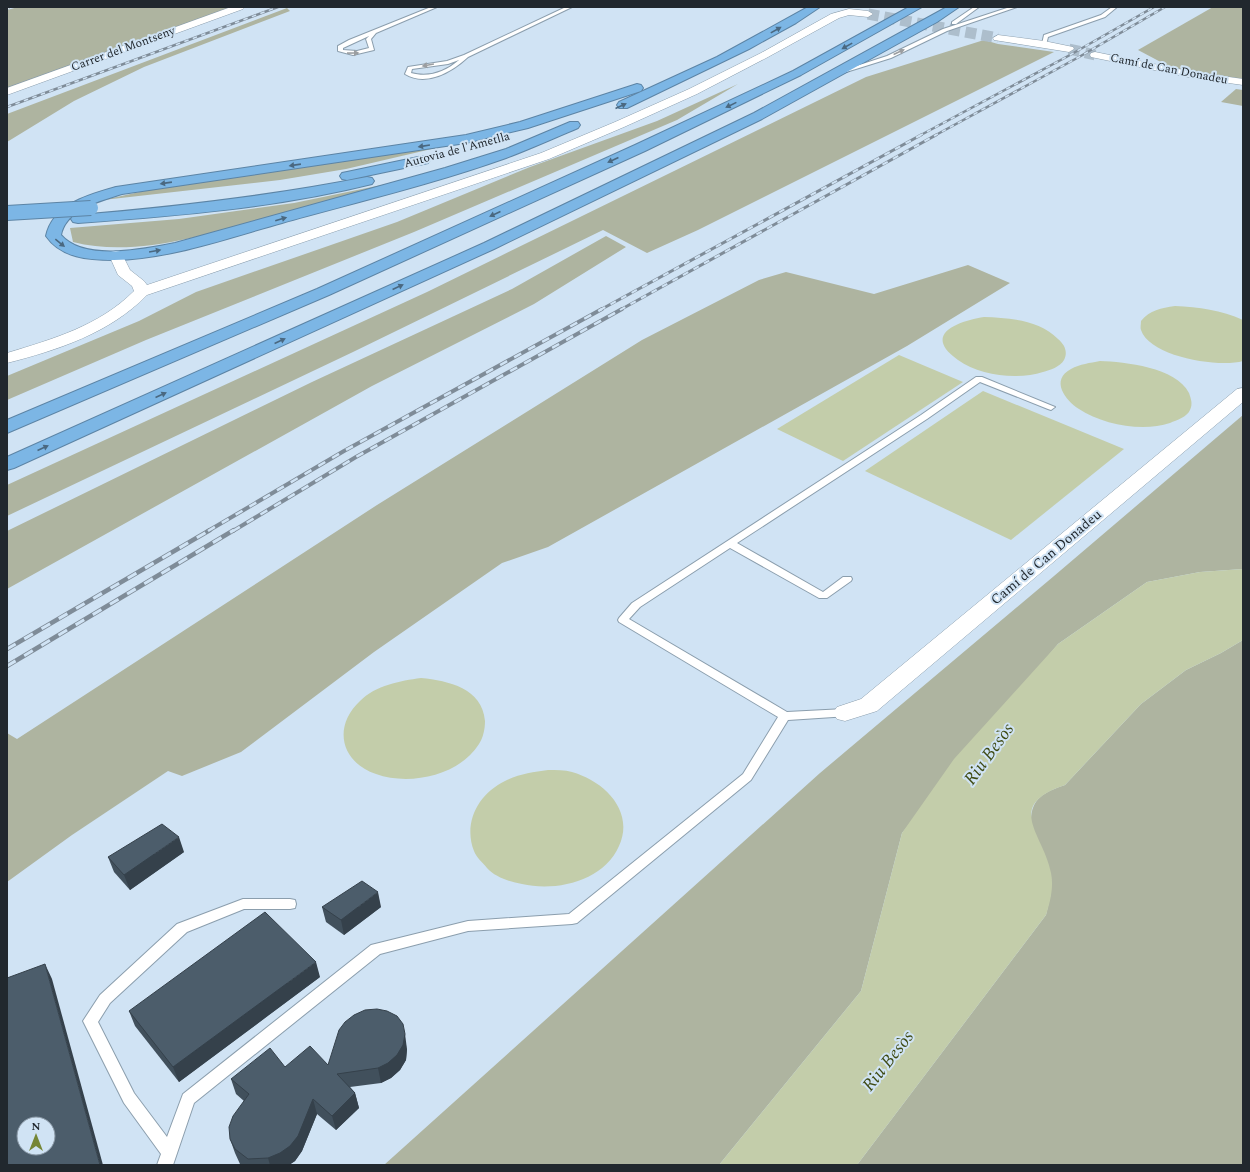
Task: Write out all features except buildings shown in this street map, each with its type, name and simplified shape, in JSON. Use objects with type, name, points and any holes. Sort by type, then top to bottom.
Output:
[{"type":"highway","name":"Autovia de l'Ametlla","points":[[7,213],[92,208],[220,196],[329,180],[432,158],[522,133],[595,106],[716,50],[797,7]]},
{"type":"highway","points":[[615,108],[713,62],[770,33],[815,7]]},
{"type":"highway","points":[[7,427],[323,292],[633,151],[797,72],[917,7]]},
{"type":"highway","points":[[7,464],[489,246],[758,116],[836,74],[954,7]]},
{"type":"highway","points":[[587,120],[502,154],[438,175],[198,242],[154,252],[116,255],[93,254],[69,249],[56,241],[53,236],[53,230],[61,217],[78,206],[96,198],[121,190],[466,139],[524,125],[636,88]]},
{"type":"highway","points":[[7,222],[78,219],[186,209],[363,182],[513,146],[574,125]]},
{"type":"street","name":"Carrer del Montseny","points":[[7,92],[240,7]]},
{"type":"street","points":[[7,358],[62,340],[117,316],[133,303],[142,292],[545,156],[605,132],[688,94],[835,16],[850,12],[868,14]]},
{"type":"street","points":[[998,38],[1069,49]]},
{"type":"street","name":"Camí de Can Donadeu","points":[[1095,55],[1193,75],[1243,82]]},
{"type":"street","points":[[116,255],[123,272],[139,284],[142,292]]},
{"type":"street","name":"Camí de Can Donadeu","points":[[845,713],[869,705],[1243,394]]},
{"type":"lane","points":[[374,32],[368,40],[372,49],[356,53],[346,53],[341,51],[340,47],[374,32],[434,7]]},
{"type":"lane","points":[[466,56],[445,73],[430,77],[416,77],[408,74],[410,68],[448,62],[466,56],[570,7]]},
{"type":"lane","points":[[945,30],[977,7]]},
{"type":"lane","points":[[836,74],[889,57],[945,30],[1016,7]]},
{"type":"lane","points":[[1044,44],[1046,36],[1103,16],[1115,7]]},
{"type":"lane","points":[[845,713],[785,716],[623,620],[636,605],[924,417],[979,379],[1051,407]]},
{"type":"lane","points":[[729,543],[823,596],[847,579]]},
{"type":"lane","points":[[165,1165],[188,1099],[376,949],[468,926],[572,919],[747,777],[785,716]]},
{"type":"lane","points":[[169,1152],[129,1098],[90,1021],[105,999],[182,928],[243,904],[290,904]]},
{"type":"shaded area","points":[[18,7],[233,7],[7,90],[7,10]]},
{"type":"shaded area","points":[[1213,7],[1243,7],[1243,79],[1172,68],[1138,50]]},
{"type":"shaded area","points":[[287,8],[290,11],[144,67],[74,101],[7,142],[7,114]]},
{"type":"shaded area","points":[[984,40],[998,44],[1054,52],[698,230],[647,253],[603,230],[353,352],[7,516],[7,485],[427,292],[866,77]]},
{"type":"shaded area","points":[[738,84],[677,120],[414,232],[146,340],[7,400],[7,376],[139,321],[196,292],[397,222],[530,167],[657,121]]},
{"type":"shaded area","points":[[1236,89],[1243,90],[1243,106],[1221,102]]},
{"type":"shaded area","points":[[453,144],[346,169],[280,180],[103,200],[234,175]]},
{"type":"shaded area","points":[[396,182],[219,231],[146,246],[97,246],[73,242],[70,228],[179,219],[294,203]]},
{"type":"shaded area","points":[[606,236],[626,247],[534,304],[372,386],[7,589],[7,531],[312,382],[512,289]]},
{"type":"shaded area","points":[[968,265],[1010,283],[907,346],[548,547],[502,563],[374,652],[241,752],[182,776],[168,771],[72,835],[7,882],[7,733],[17,739],[377,505],[642,340],[759,280],[786,272],[874,294]]},
{"type":"shaded area","points":[[1243,415],[1243,569],[1200,572],[1147,582],[1058,644],[902,833],[861,991],[719,1165],[384,1165],[820,773]]},
{"type":"shaded area","points":[[1243,640],[1243,1165],[857,1165],[1046,915],[1051,893],[1031,821],[1036,801],[1045,793],[1065,785],[1141,704],[1186,670],[1221,653]]},
{"type":"water","points":[[1175,306],[1210,310],[1243,320],[1243,361],[1218,363],[1186,358],[1171,354],[1157,347],[1147,339],[1141,329],[1141,321],[1144,317],[1156,310]]},
{"type":"water","points":[[984,317],[1014,319],[1042,328],[1058,339],[1062,344],[1066,351],[1064,360],[1060,365],[1052,369],[1022,376],[988,373],[967,365],[947,351],[943,343],[943,336],[948,330],[955,326]]},
{"type":"water","points":[[899,355],[963,382],[843,461],[777,429]]},
{"type":"water","points":[[1100,361],[1136,365],[1162,372],[1173,377],[1182,384],[1189,393],[1192,404],[1189,412],[1170,423],[1148,427],[1136,427],[1111,423],[1089,415],[1074,405],[1065,395],[1062,390],[1061,379],[1074,367]]},
{"type":"water","points":[[983,391],[1124,449],[1011,540],[865,471]]},
{"type":"water","name":"Riu Besòs","points":[[1243,569],[1243,640],[1221,653],[1186,670],[1141,704],[1065,785],[1046,793],[1036,802],[1031,812],[1032,822],[1047,859],[1052,878],[1051,894],[1046,915],[857,1165],[719,1165],[861,991],[902,833],[954,759],[1058,644],[1147,582],[1200,572]]},
{"type":"water","points":[[421,678],[453,684],[471,694],[478,701],[483,710],[485,721],[484,733],[479,744],[470,755],[459,764],[432,776],[403,779],[376,774],[364,768],[355,761],[348,752],[344,742],[346,721],[351,711],[366,696],[381,687],[397,682]]},
{"type":"water","points":[[548,770],[563,770],[584,776],[595,782],[614,799],[620,810],[623,821],[623,833],[619,846],[612,858],[591,876],[564,885],[535,886],[503,879],[490,871],[478,858],[474,851],[470,830],[475,810],[487,793],[505,781],[521,775]]},
{"type":"tunnel","points":[[868,14],[998,38]]},
{"type":"tunnel","points":[[1069,49],[1095,55]]},
{"type":"railway","points":[[7,107],[278,7]]},
{"type":"railway","points":[[919,136],[1070,55],[1154,7]]},
{"type":"railway","points":[[934,136],[1079,57],[1165,7]]},
{"type":"railway","points":[[600,310],[921,135]]},
{"type":"railway","points":[[620,310],[936,135]]},
{"type":"railway","points":[[208,531],[344,451],[602,309]]},
{"type":"railway","points":[[233,531],[356,457],[622,309]]},
{"type":"railway","points":[[7,649],[210,530]]},
{"type":"railway","points":[[7,666],[234,530]]}]
